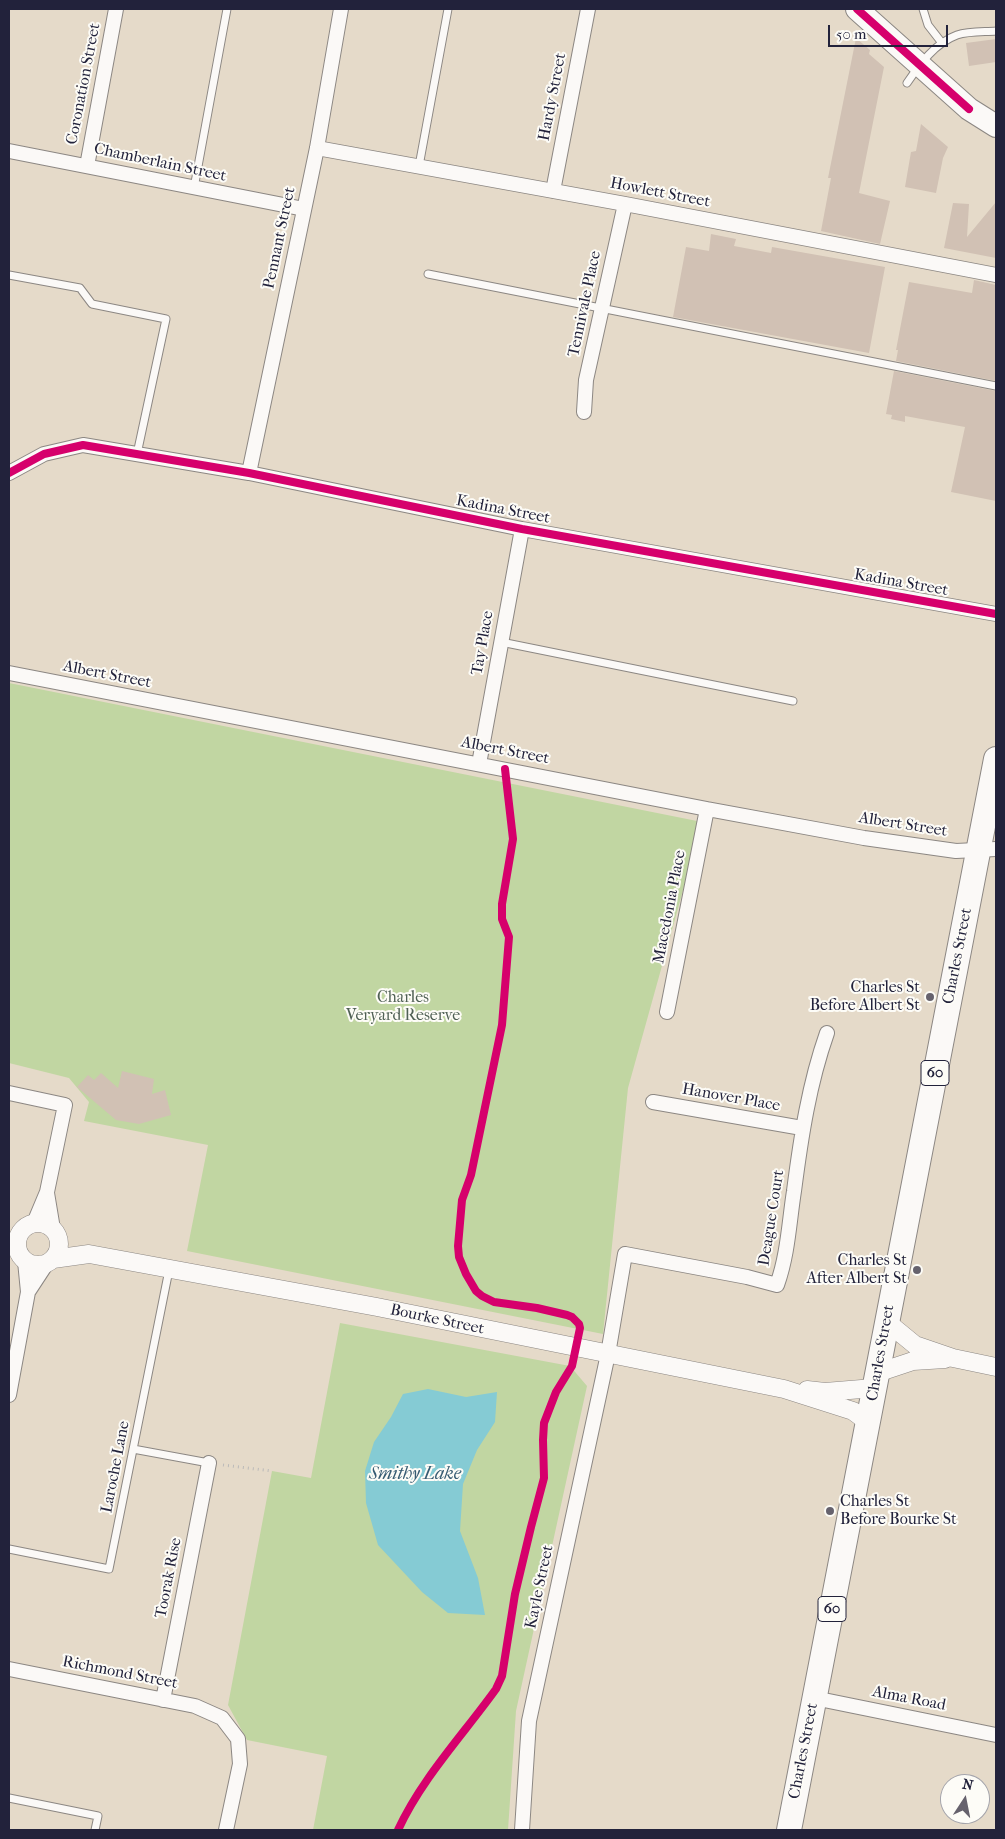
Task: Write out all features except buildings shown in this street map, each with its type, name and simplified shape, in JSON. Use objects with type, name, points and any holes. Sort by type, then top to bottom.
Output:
[{"type":"highway","name":"Charles Street","points":[[789,1830],[887,1322],[987,850],[996,759]]},
{"type":"main road","points":[[857,9],[969,109],[996,144]]},
{"type":"main road","points":[[969,109],[996,126]]},
{"type":"street","name":"Coronation Street","points":[[87,166],[116,9]]},
{"type":"street","name":"Pennant Street","points":[[249,473],[304,209],[341,9]]},
{"type":"street","name":"Hardy Street","points":[[553,191],[588,9]]},
{"type":"street","name":"Howlett Street","points":[[316,148],[996,274]]},
{"type":"street","name":"Chamberlain Street","points":[[9,151],[304,209]]},
{"type":"street","name":"Tennivale Place","points":[[584,412],[586,380],[625,204]]},
{"type":"street","name":"Kadina Street","points":[[9,472],[44,454],[83,445],[249,473],[522,529],[996,614]]},
{"type":"street","name":"Tay Place","points":[[478,764],[522,529]]},
{"type":"street","name":"Albert Street","points":[[9,674],[707,810],[884,841],[956,851],[987,850]]},
{"type":"street","name":"Macedonia Place","points":[[667,1012],[707,810]]},
{"type":"street","name":"Deague Court","points":[[608,1354],[625,1254],[747,1277],[777,1285],[787,1249],[802,1128],[816,1068],[827,1033]]},
{"type":"street","points":[[9,1093],[65,1104],[47,1192],[59,1247],[28,1292],[12,1361],[9,1395]]},
{"type":"street","name":"Hanover Place","points":[[653,1102],[802,1128]]},
{"type":"street","points":[[28,1292],[17,1243],[21,1228],[47,1192]]},
{"type":"street","points":[[21,1228],[47,1225],[55,1231]]},
{"type":"street","name":"Bourke Street","points":[[55,1231],[89,1254]]},
{"type":"street","points":[[18,1254],[36,1265],[50,1261]]},
{"type":"street","name":"Bourke Street","points":[[50,1261],[89,1254],[377,1307],[784,1389],[825,1392],[876,1380],[912,1361],[953,1358]]},
{"type":"street","points":[[887,1322],[915,1345],[953,1358],[996,1367]]},
{"type":"street","name":"Kayle Street","points":[[522,1830],[529,1721],[608,1354]]},
{"type":"street","name":"Bourke Street","points":[[784,1389],[853,1412],[869,1423]]},
{"type":"street","name":"Toorak Rise","points":[[163,1700],[209,1464]]},
{"type":"street","name":"Richmond Street","points":[[9,1669],[195,1706],[222,1718],[238,1739],[240,1764],[226,1830]]},
{"type":"street","name":"Alma Road","points":[[814,1698],[996,1735]]},
{"type":"lane","points":[[194,188],[227,9]]},
{"type":"lane","points":[[419,166],[448,9]]},
{"type":"lane","points":[[923,9],[928,25],[942,43]]},
{"type":"lane","points":[[907,83],[920,64],[942,43],[958,35],[996,31]]},
{"type":"lane","points":[[428,274],[601,310],[996,386]]},
{"type":"lane","points":[[9,275],[80,288],[92,304],[166,319],[137,454]]},
{"type":"lane","points":[[501,642],[794,702]]},
{"type":"lane","name":"Laroche Lane","points":[[9,1549],[110,1569],[169,1269]]},
{"type":"lane","points":[[133,1449],[209,1464]]},
{"type":"lane","points":[[9,1798],[98,1816],[95,1830]]},
{"type":"path","points":[[209,1464],[272,1470]]},
{"type":"green space","name":"Charles Veryard Reserve","points":[[9,683],[702,822],[628,1088],[603,1334],[187,1251],[208,1145],[84,1121],[89,1102],[69,1078],[9,1063]]},
{"type":"green space","points":[[340,1323],[570,1366],[587,1386],[516,1711],[508,1830],[313,1830],[327,1756],[247,1740],[228,1705],[272,1471],[311,1478]]},
{"type":"water","name":"Smithy Lake","points":[[428,1389],[466,1397],[497,1392],[495,1422],[477,1450],[463,1484],[460,1531],[478,1578],[485,1615],[448,1613],[422,1592],[378,1545],[366,1503],[365,1471],[374,1442],[391,1417],[403,1394]]},
{"type":"cycle path","points":[[857,9],[969,109]]},
{"type":"cycle path","points":[[9,473],[44,454],[83,445],[249,473],[522,529],[996,614]]},
{"type":"cycle path","points":[[398,1830],[419,1792],[496,1689],[502,1676],[515,1594],[544,1478],[544,1423],[556,1392],[572,1366],[580,1328],[579,1324],[567,1315],[537,1308],[494,1302],[482,1296],[476,1291],[459,1257],[458,1246],[462,1200],[471,1175],[502,1025],[509,937],[502,919],[502,904],[513,839],[505,769]]},
{"type":"place","name":"Charles St Before Albert St","points":[[930,997]]},
{"type":"place","name":"Charles St After Albert St","points":[[917,1270]]},
{"type":"place","name":"Charles St Before Bourke St","points":[[830,1511]]}]
